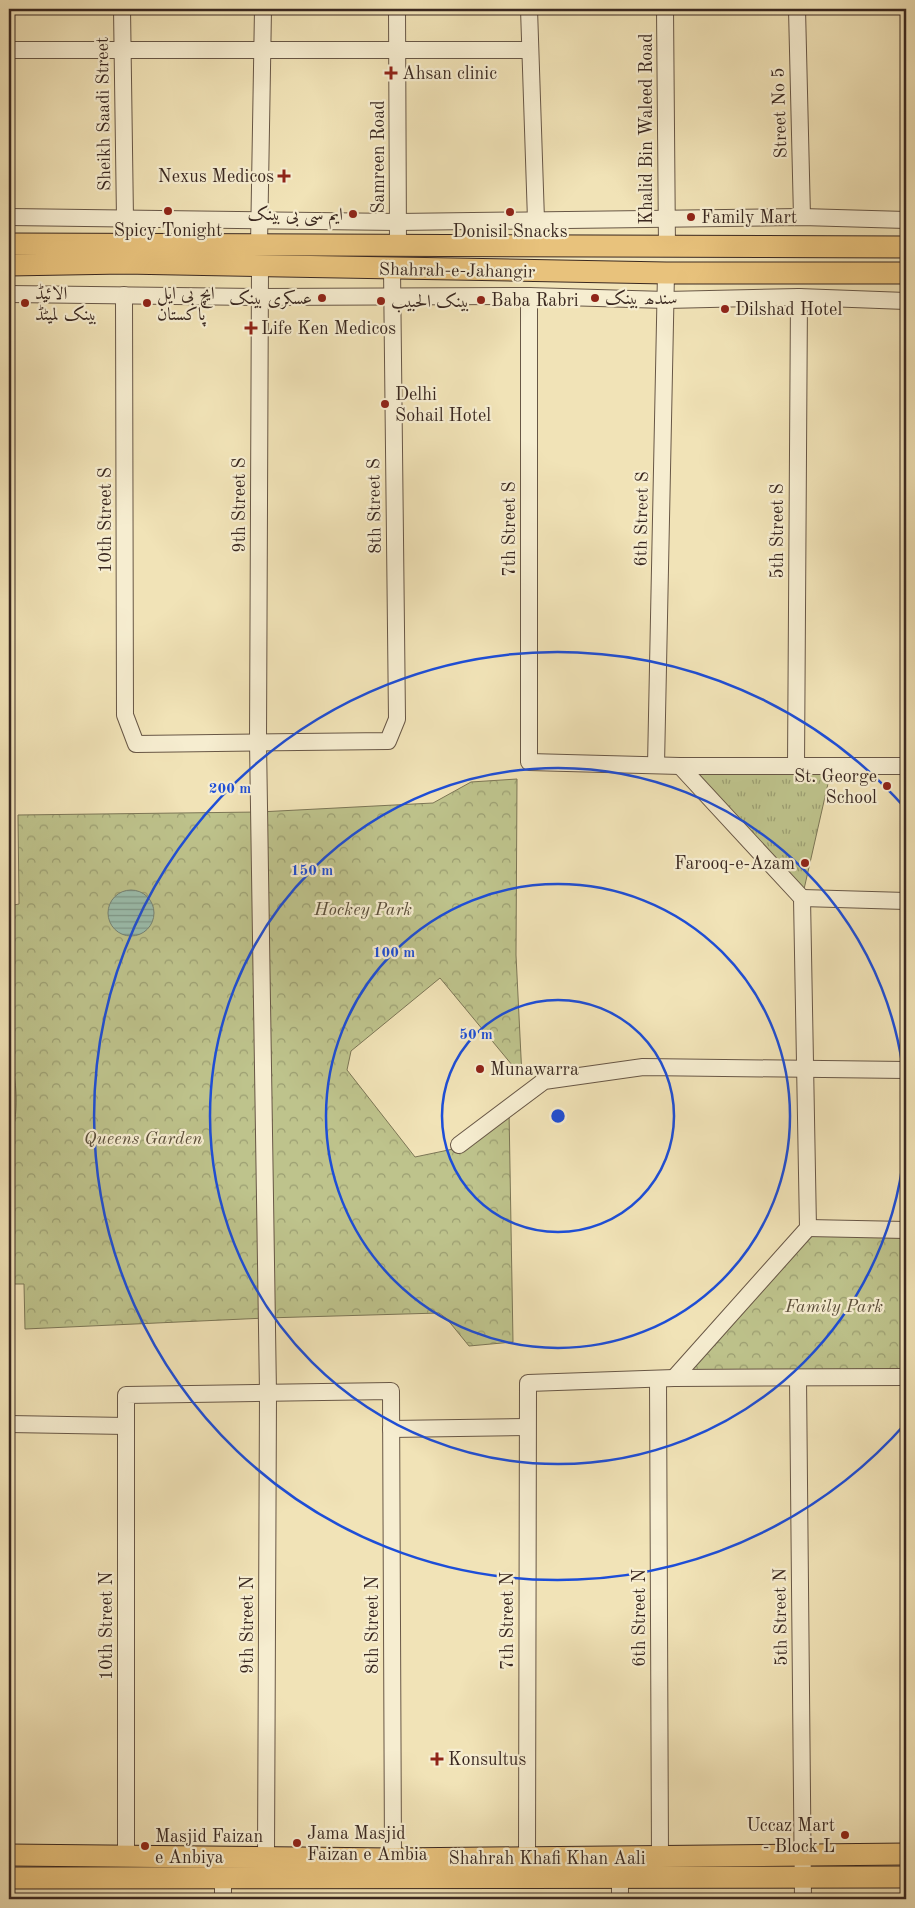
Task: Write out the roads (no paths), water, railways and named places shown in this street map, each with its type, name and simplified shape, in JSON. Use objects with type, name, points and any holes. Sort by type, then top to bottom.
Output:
[{"type":"main road","name":"Shahrah-e-Jahangir","points":[[9,244],[667,248],[906,247]]},
{"type":"main road","name":"Shahrah-e-Jahangir","points":[[9,265],[124,264],[666,273],[906,273]]},
{"type":"main road","name":"Shahrah Khafi Khan Aali","points":[[9,1878],[620,1878],[803,1866],[906,1854]]},
{"type":"main road","name":"Shahrah Khafi Khan Aali","points":[[9,1855],[660,1858],[803,1866],[906,1877]]},
{"type":"main road","points":[[228,1877],[234,1856]]},
{"type":"street","name":"Sheikh Saadi Street","points":[[122,9],[125,218]]},
{"type":"street","points":[[259,246],[263,9]]},
{"type":"street","name":"Samreen Road","points":[[397,9],[398,245]]},
{"type":"street","points":[[529,9],[536,220]]},
{"type":"street","name":"Khalid Bin Waleed Road","points":[[664,9],[667,248]]},
{"type":"street","name":"Street No 5","points":[[797,9],[802,217]]},
{"type":"street","points":[[9,50],[397,48],[529,50]]},
{"type":"street","points":[[9,217],[398,222],[802,217],[906,220]]},
{"type":"street","name":"9th Street S","points":[[260,267],[258,742],[268,1393]]},
{"type":"street","name":"8th Street S","points":[[258,742],[388,741],[397,720],[392,269]]},
{"type":"street","name":"6th Street S","points":[[656,766],[666,273]]},
{"type":"street","points":[[9,294],[260,297],[529,296],[666,300],[799,297],[906,301]]},
{"type":"street","name":"10th Street S","points":[[124,295],[125,715],[136,744],[258,742]]},
{"type":"street","name":"7th Street S","points":[[529,296],[529,762],[656,766]]},
{"type":"street","name":"5th Street S","points":[[796,766],[799,297]]},
{"type":"street","points":[[656,766],[906,766]]},
{"type":"street","points":[[666,1378],[808,1228],[807,1070],[802,898],[680,766]]},
{"type":"street","points":[[802,898],[906,901]]},
{"type":"street","points":[[459,1145],[544,1081],[643,1067],[906,1070]]},
{"type":"street","points":[[808,1228],[906,1230]]},
{"type":"street","points":[[666,1378],[906,1377]]},
{"type":"street","name":"7th Street N","points":[[527,1858],[528,1383],[666,1378]]},
{"type":"street","name":"6th Street N","points":[[660,1858],[666,1378]]},
{"type":"street","name":"5th Street N","points":[[798,1378],[803,1899]]},
{"type":"street","name":"8th Street N","points":[[268,1393],[391,1390],[393,1858]]},
{"type":"street","name":"10th Street N","points":[[126,1857],[126,1395],[268,1393]]},
{"type":"street","name":"9th Street N","points":[[266,1856],[268,1393]]},
{"type":"street","points":[[9,1424],[126,1426]]},
{"type":"street","points":[[392,1428],[527,1427]]},
{"type":"street","points":[[222,1899],[228,1877]]},
{"type":"street","points":[[620,1878],[620,1899]]},
{"type":"place","name":"Ahsan clinic","points":[[391,73]]},
{"type":"place","name":"Nexus Medicos","points":[[284,176]]},
{"type":"place","name":"Spicy Tonight","points":[[168,211]]},
{"type":"place","name":"Donisil Snacks","points":[[510,212]]},
{"type":"place","name":"ایم سی بی بینک","points":[[353,214]]},
{"type":"place","name":"Family Mart","points":[[691,217]]},
{"type":"place","name":"عسکری بینک","points":[[322,298]]},
{"type":"place","name":"سندھ بینک","points":[[595,298]]},
{"type":"place","name":"Baba Rabri","points":[[481,300]]},
{"type":"place","name":"بينک الحبيب","points":[[381,301]]},
{"type":"place","name":"الائیڈ بینک لمیٹڈ","points":[[25,303]]},
{"type":"place","name":"ایچ بی ایل پاکستان","points":[[147,303]]},
{"type":"place","name":"Dilshad Hotel","points":[[725,309]]},
{"type":"place","name":"Life Ken Medicos","points":[[251,328]]},
{"type":"place","name":"Delhi Sohail Hotel","points":[[385,404]]},
{"type":"place","name":"St. George School","points":[[887,786]]},
{"type":"place","name":"Farooq-e-Azam","points":[[805,863]]},
{"type":"place","name":"Munawarra","points":[[480,1069]]},
{"type":"place","name":"Konsultus","points":[[437,1759]]},
{"type":"place","name":"Uccaz Mart - Block L","points":[[845,1835]]},
{"type":"place","name":"Jama Masjid Faizan e Ambia","points":[[297,1843]]},
{"type":"place","name":"Masjid Faizan e Anbiya","points":[[145,1846]]},
{"type":"park label","name":"Hockey Park","points":[[363,909]]},
{"type":"park label","name":"Queens Garden","points":[[143,1138]]},
{"type":"park label","name":"Family Park","points":[[834,1306]]}]
